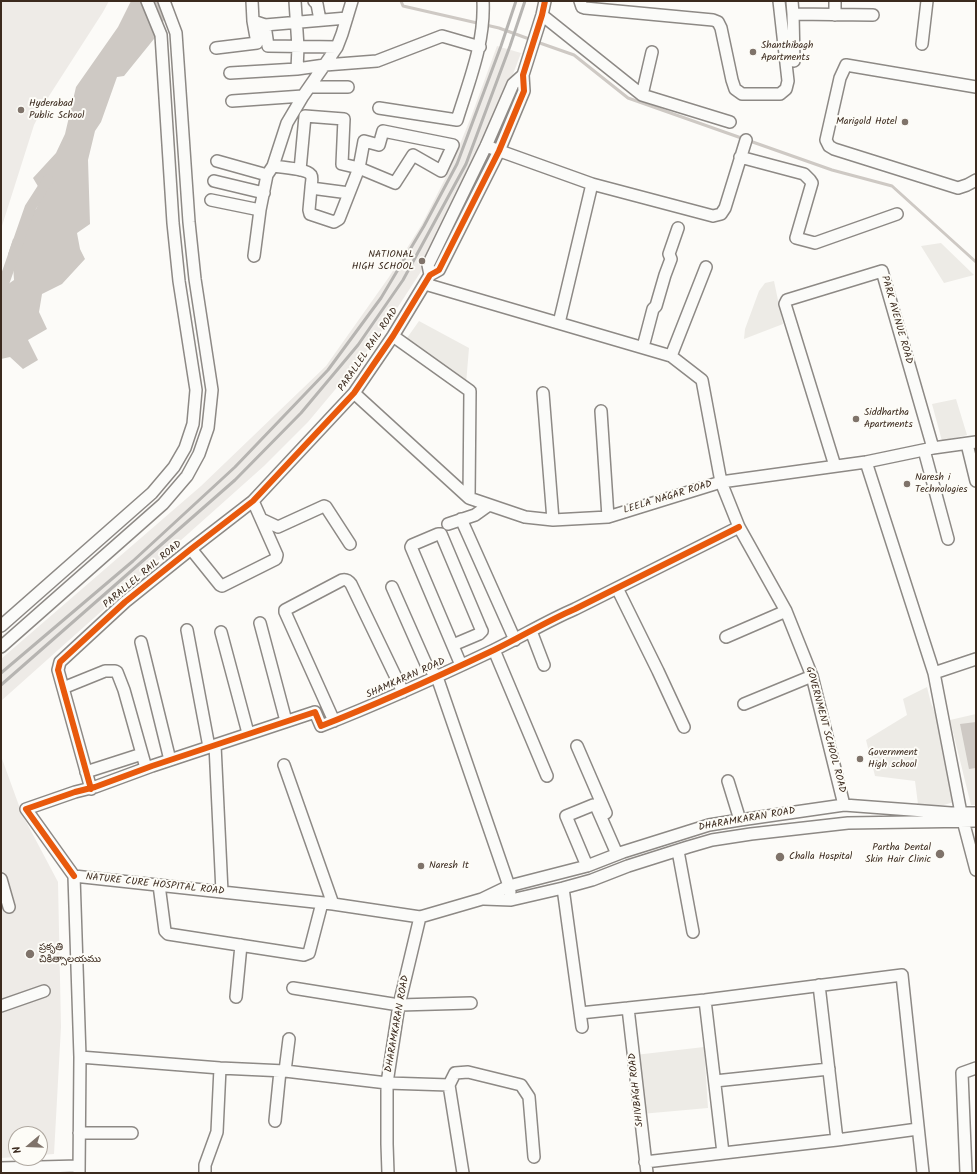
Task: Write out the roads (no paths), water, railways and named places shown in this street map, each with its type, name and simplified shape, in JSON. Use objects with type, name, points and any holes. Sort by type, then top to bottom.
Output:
[{"type":"street","points":[[1,626],[152,493],[174,467],[185,448],[193,424],[196,390],[179,281],[173,223],[161,35],[147,1]]},
{"type":"street","points":[[216,48],[257,43],[253,21],[252,1]]},
{"type":"street","points":[[295,1],[298,47],[297,69]]},
{"type":"street","points":[[314,1],[317,4],[320,20]]},
{"type":"street","points":[[254,256],[260,210],[264,193],[270,170],[287,123],[302,96],[310,87],[337,47],[352,1]]},
{"type":"street","points":[[379,108],[457,120],[480,47],[484,15],[483,1]]},
{"type":"street","name":"PARALLEL RAIL ROAD","points":[[63,688],[58,670],[60,662],[121,605],[253,502],[354,393],[393,336],[428,279],[439,270],[499,151],[524,91],[523,75],[545,1]]},
{"type":"street","points":[[580,1],[582,7],[585,8],[713,20],[718,22],[721,28],[735,89],[742,94],[780,94],[786,89],[788,81],[779,1]]},
{"type":"street","points":[[792,1],[794,14],[794,61]]},
{"type":"street","points":[[835,1],[835,15]]},
{"type":"street","points":[[922,44],[927,1]]},
{"type":"street","points":[[1,647],[163,504],[187,476],[199,454],[208,428],[212,390],[195,279],[189,222],[176,32],[167,2],[152,13]]},
{"type":"street","points":[[794,14],[873,15]]},
{"type":"street","points":[[542,15],[642,95],[730,122]]},
{"type":"street","points":[[253,21],[265,25],[347,18]]},
{"type":"street","points":[[265,25],[268,46],[337,47]]},
{"type":"street","points":[[230,73],[297,69],[324,65],[377,61],[442,36],[480,47]]},
{"type":"street","points":[[642,95],[652,52]]},
{"type":"street","points":[[976,87],[846,65],[840,78],[826,140],[829,146],[834,149],[958,188],[967,186],[976,180]]},
{"type":"street","name":"PARALLEL RAIL ROAD","points":[[428,279],[428,265],[486,146],[513,84],[523,75]]},
{"type":"street","points":[[310,87],[348,87]]},
{"type":"street","points":[[232,101],[302,96]]},
{"type":"street","points":[[217,161],[270,170],[300,170],[310,174],[312,178],[309,210],[310,214],[334,222],[339,219],[359,168],[364,141],[379,145],[383,132],[453,145],[441,171],[413,155],[395,183],[359,168],[342,164],[344,118],[305,116],[300,170]]},
{"type":"street","points":[[486,146],[592,184],[713,216],[721,214],[725,208],[746,140]]},
{"type":"street","points":[[740,157],[804,174],[810,180],[812,183],[796,238],[815,243],[898,214]]},
{"type":"street","points":[[214,180],[264,193]]},
{"type":"street","points":[[559,323],[592,184]]},
{"type":"street","points":[[311,188],[349,193]]},
{"type":"street","points":[[211,200],[260,210]]},
{"type":"street","points":[[643,347],[653,309],[656,306],[671,259],[670,254],[678,228]]},
{"type":"street","points":[[671,356],[706,267]]},
{"type":"street","name":"PARK AVENUE ROAD","points":[[835,466],[785,304],[787,300],[882,271],[928,449]]},
{"type":"street","name":"LEELA NAGAR ROAD","points":[[428,279],[559,323],[671,356],[702,380],[721,482],[608,517],[553,520],[525,517],[469,498]]},
{"type":"street","points":[[393,336],[470,391],[469,498]]},
{"type":"street","points":[[192,363],[207,360]]},
{"type":"street","points":[[354,393],[469,498]]},
{"type":"street","points":[[543,393],[553,520]]},
{"type":"street","points":[[601,411],[608,517]]},
{"type":"street","points":[[721,482],[866,462],[928,449],[972,443],[976,481]]},
{"type":"street","points":[[928,449],[948,539]]},
{"type":"street","points":[[866,462],[934,673],[962,817],[976,870]]},
{"type":"street","name":"GOVERNMENT SCHOOL ROAD","points":[[721,482],[739,527],[786,611],[812,676],[844,806]]},
{"type":"street","points":[[191,549],[220,585],[224,585],[277,557],[253,502]]},
{"type":"street","points":[[448,524],[474,515],[489,505]]},
{"type":"street","points":[[261,519],[278,527],[324,506],[350,544]]},
{"type":"street","points":[[461,519],[515,640]]},
{"type":"street","name":"SHAMKARAN ROAD","points":[[74,876],[26,809],[75,792],[91,789],[146,768],[286,720],[315,712],[321,726],[334,721],[437,677],[515,640],[559,616],[739,527]]},
{"type":"street","points":[[453,645],[479,634],[482,631],[441,534],[438,534],[412,545],[411,547],[453,645],[462,665]]},
{"type":"street","points":[[334,721],[285,610],[342,580],[346,580],[351,584],[403,692]]},
{"type":"street","points":[[392,587],[426,664],[437,677]]},
{"type":"street","points":[[617,588],[684,727]]},
{"type":"street","points":[[726,637],[786,611]]},
{"type":"street","points":[[260,623],[286,720]]},
{"type":"street","points":[[187,630],[212,746],[222,892]]},
{"type":"street","points":[[531,631],[544,665]]},
{"type":"street","points":[[221,632],[248,733]]},
{"type":"street","points":[[141,642],[170,760]]},
{"type":"street","points":[[494,650],[547,776]]},
{"type":"street","points":[[934,673],[976,659]]},
{"type":"street","points":[[91,789],[63,688],[105,671],[115,671],[119,675],[146,768]]},
{"type":"street","points":[[744,704],[812,676]]},
{"type":"street","name":"SHAMKARAN ROAD","points":[[437,677],[509,886],[511,900]]},
{"type":"street","points":[[577,746],[620,853]]},
{"type":"street","points":[[86,772],[142,754]]},
{"type":"street","points":[[284,765],[333,904]]},
{"type":"street","points":[[728,781],[740,820]]},
{"type":"street","points":[[587,866],[566,816],[593,804],[596,806],[620,853]]},
{"type":"street","name":"DHARAMKARAN ROAD","points":[[388,1173],[386,1144],[387,1083],[399,1005],[420,917],[482,899],[509,886],[587,866],[620,853],[709,825],[844,806],[962,817],[976,821]]},
{"type":"street","name":"DHARAMKARAN ROAD","points":[[482,899],[511,900],[563,888],[592,880],[628,866],[712,840],[848,823],[962,817],[976,813]]},
{"type":"street","points":[[678,850],[693,932]]},
{"type":"street","name":"NATURE CURE HOSPITAL ROAD","points":[[1,1168],[79,1170],[80,1057],[74,876],[333,904],[420,917]]},
{"type":"street","points":[[1,879],[9,907]]},
{"type":"street","points":[[159,885],[166,933],[168,934],[304,956],[310,951],[322,903]]},
{"type":"street","points":[[563,888],[582,1026]]},
{"type":"street","points":[[236,997],[241,945]]},
{"type":"street","points":[[580,1013],[705,1000],[902,975],[923,1173]]},
{"type":"street","points":[[819,985],[836,1140]]},
{"type":"street","points":[[292,988],[399,1005],[471,1003]]},
{"type":"street","points":[[1,1006],[44,991]]},
{"type":"street","points":[[705,1000],[723,1153]]},
{"type":"street","name":"SHIVBAGH ROAD","points":[[628,1008],[647,1173]]},
{"type":"street","points":[[275,1121],[289,1040]]},
{"type":"street","points":[[80,1057],[220,1068],[283,1071],[387,1083],[449,1085]]},
{"type":"street","points":[[205,1173],[206,1165],[217,1132],[220,1068]]},
{"type":"street","points":[[966,1173],[962,1074],[976,1068]]},
{"type":"street","points":[[715,1081],[829,1069]]},
{"type":"street","points":[[463,1173],[449,1085],[455,1073],[468,1072],[521,1084],[529,1097],[534,1157]]},
{"type":"street","points":[[645,1162],[918,1129]]},
{"type":"street","points":[[79,1133],[132,1132]]},
{"type":"waterway","points":[[401,1],[403,6],[499,28],[532,40]]},
{"type":"waterway","points":[[537,42],[574,55],[628,98],[832,170],[892,186],[976,262]]},
{"type":"waterway","points":[[1,291],[30,208],[48,180]]},
{"type":"railway","points":[[1,673],[133,561],[235,467],[328,370],[381,298],[424,226],[457,164],[501,46],[516,1]]},
{"type":"railway","points":[[1,685],[235,480],[301,413],[358,345],[403,280],[466,164],[510,46],[525,1]]},
{"type":"place","name":"Shanthibagh Apartments","points":[[753,52]]},
{"type":"place","name":"Hyderabad Public School","points":[[21,110]]},
{"type":"place","name":"Marigold Hotel","points":[[905,122]]},
{"type":"place","name":"NATIONAL HIGH SCHOOL","points":[[422,261]]},
{"type":"place","name":"Siddhartha Apartments","points":[[856,419]]},
{"type":"place","name":"Naresh i Technologies","points":[[907,484]]},
{"type":"place","name":"Government High school","points":[[860,759]]},
{"type":"place","name":"Partha Dental Skin Hair Clinic","points":[[940,854]]},
{"type":"place","name":"Challa Hospital","points":[[780,857]]},
{"type":"place","name":"Naresh It","points":[[421,866]]},
{"type":"place","name":"ప్రకృతి చికిత్సాలయము","points":[[30,954]]}]
